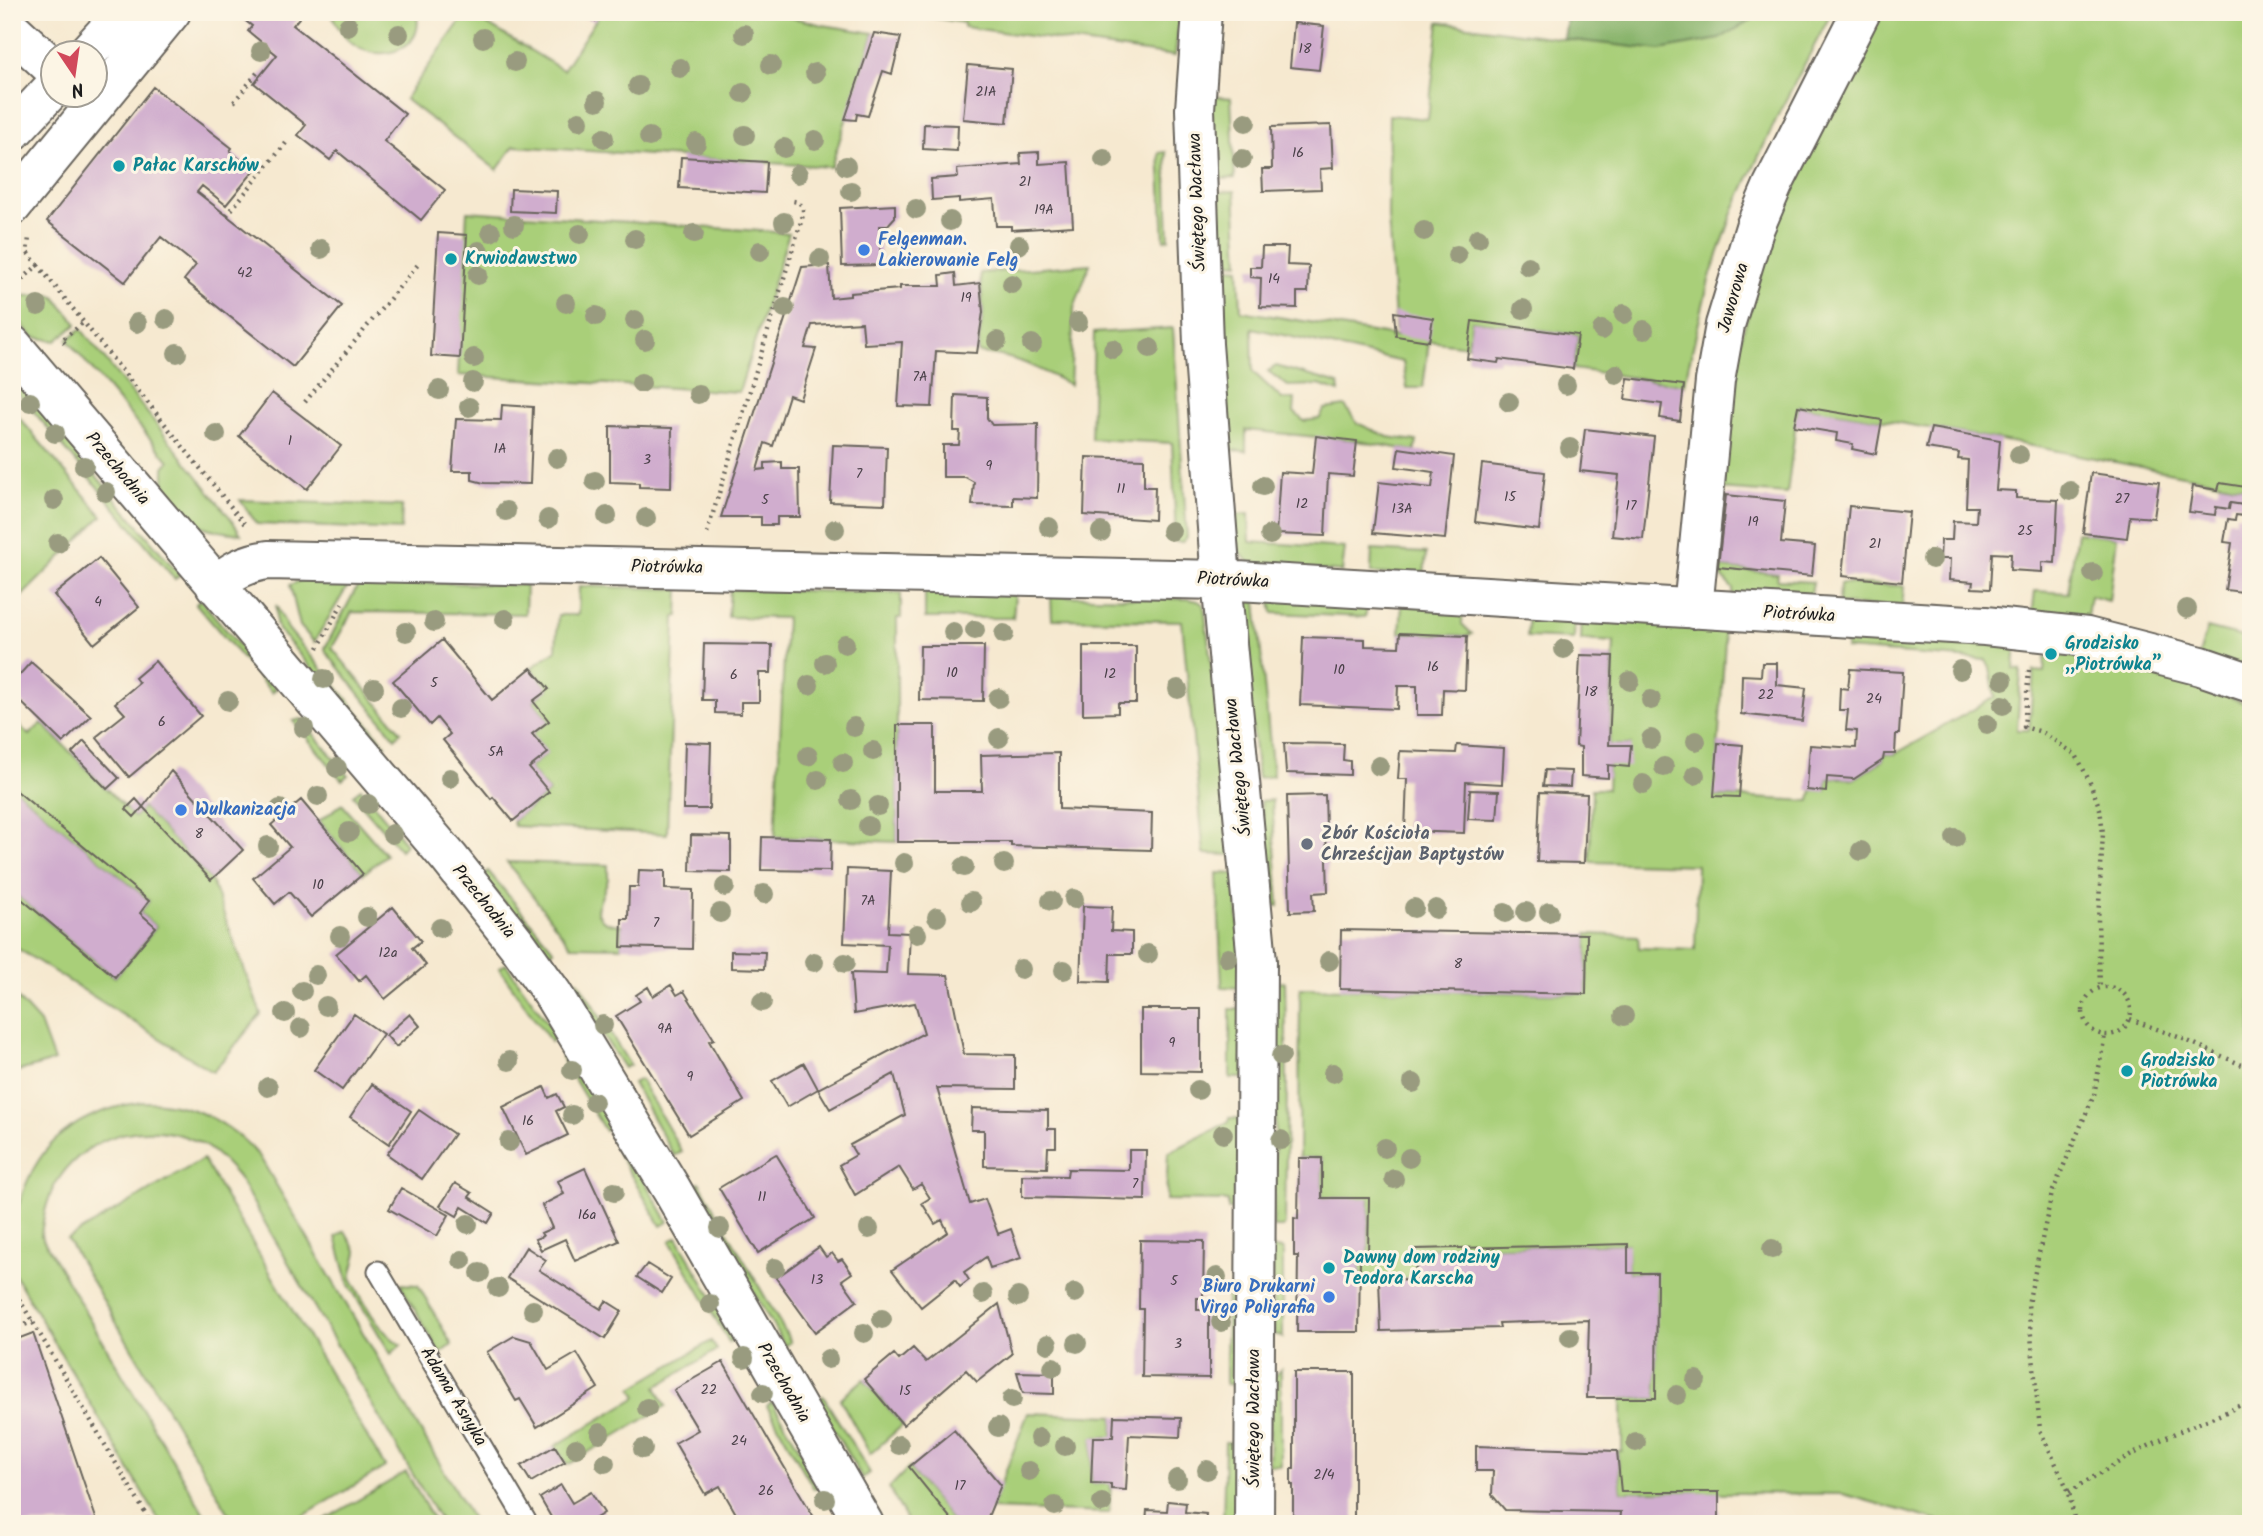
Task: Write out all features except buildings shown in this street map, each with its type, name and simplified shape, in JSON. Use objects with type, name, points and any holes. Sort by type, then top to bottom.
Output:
[{"type":"street","points":[[101,38],[125,12]]},
{"type":"street","points":[[12,206],[171,12]]},
{"type":"street","name":"Świętego Wacława","points":[[1202,12],[1195,109],[1199,250],[1221,580],[1257,961],[1254,1524]]},
{"type":"street","name":"Jaworowa","points":[[1693,609],[1715,381],[1725,325],[1755,227],[1773,185],[1861,12]]},
{"type":"street","points":[[12,30],[38,54]]},
{"type":"street","points":[[12,132],[38,104]]},
{"type":"street","name":"Przechodnia","points":[[12,345],[449,858],[517,944],[552,993],[672,1190],[864,1524]]},
{"type":"street","name":"Piotrówka","points":[[215,585],[235,569],[249,563],[268,560],[1221,580],[2063,633],[2202,666],[2251,683]]},
{"type":"lane","name":"Adama Asnyka","points":[[378,1271],[528,1524]]},
{"type":"path","points":[[233,102],[257,73]]},
{"type":"path","points":[[227,215],[286,143]]},
{"type":"path","points":[[696,569],[803,215],[799,202],[793,201]]},
{"type":"path","points":[[305,402],[421,262]]},
{"type":"path","points":[[71,350],[62,340],[84,322]]},
{"type":"path","points":[[316,652],[365,562]]},
{"type":"path","points":[[2029,672],[2024,727],[2042,732],[2076,755],[2100,809],[2103,833],[2098,920],[2100,988]]},
{"type":"path","points":[[2111,987],[2121,991],[2128,999],[2130,1019],[2116,1033],[2105,1035],[2095,1032],[2087,1025],[2083,1015],[2084,1004],[2090,994],[2100,988],[2111,987]]},
{"type":"path","points":[[2130,1019],[2251,1069]]},
{"type":"path","points":[[2075,1524],[2069,1492],[2040,1430],[2028,1304],[2052,1193],[2094,1096],[2105,1035]]},
{"type":"path","points":[[12,1287],[150,1521],[145,1524]]},
{"type":"path","points":[[12,1329],[33,1322]]},
{"type":"path","points":[[2069,1492],[2126,1457],[2251,1399]]},
{"type":"green space","points":[[331,12],[416,12],[418,24],[409,43],[401,49],[368,52],[357,47],[341,32]]},
{"type":"green space","points":[[467,12],[563,70],[601,12],[769,12],[823,25],[874,33],[831,167],[514,146],[497,170],[405,99]]},
{"type":"green space","points":[[900,12],[1180,12],[1175,56],[964,27],[964,23]]},
{"type":"green space","points":[[1568,12],[1832,12],[1781,109],[1735,207],[1709,280],[1684,385],[1573,369],[1578,335],[1472,321],[1468,346],[1429,341],[1423,388],[1407,388],[1403,362],[1252,328],[1253,372],[1282,399],[1295,399],[1294,412],[1304,421],[1319,419],[1325,409],[1345,406],[1357,423],[1388,437],[1417,441],[1415,451],[1357,441],[1246,430],[1246,451],[1228,450],[1218,266],[1239,268],[1241,311],[1396,336],[1388,216],[1389,115],[1428,119],[1439,22],[1564,39]]},
{"type":"green space","points":[[1568,12],[1765,12],[1719,39],[1660,50],[1564,39]]},
{"type":"green space","points":[[1880,12],[2251,12],[2251,488],[2000,440],[1798,406],[1787,494],[1719,489],[1735,358],[1779,211]]},
{"type":"green space","points":[[1211,96],[1231,98],[1235,178],[1220,179],[1221,154],[1211,137]]},
{"type":"green space","points":[[1166,152],[1169,239],[1164,240],[1159,153]]},
{"type":"green space","points":[[1235,191],[1239,263],[1217,261],[1220,192]]},
{"type":"green space","points":[[467,211],[789,233],[739,392],[458,375]]},
{"type":"green space","points":[[1090,264],[1074,308],[1070,385],[1014,360],[977,353],[983,312],[980,273]]},
{"type":"green space","points":[[22,296],[55,297],[77,324],[56,341],[33,337],[12,313],[12,305]]},
{"type":"green space","points":[[1173,328],[1187,537],[1183,542],[1176,542],[1172,443],[1091,439],[1094,333]]},
{"type":"green space","points":[[81,329],[241,534],[199,525],[167,496],[164,492],[164,467],[169,461],[67,340]]},
{"type":"green space","points":[[1276,366],[1339,384],[1339,392],[1319,385],[1288,386],[1268,371]]},
{"type":"green space","points":[[12,376],[180,575],[175,579],[12,386]]},
{"type":"green space","points":[[12,409],[102,516],[12,606]]},
{"type":"green space","points":[[240,500],[402,506],[401,530],[257,524]]},
{"type":"green space","points":[[1249,514],[1250,542],[1345,548],[1342,572],[1256,565],[1248,561],[1236,544],[1232,515]]},
{"type":"green space","points":[[2077,532],[2117,537],[2109,601],[2090,596],[2086,623],[2032,616],[2035,591],[2068,593]]},
{"type":"green space","points":[[1372,550],[1426,553],[1424,576],[1371,573]]},
{"type":"green space","points":[[1718,567],[1778,574],[1777,580],[1813,582],[1810,601],[1733,596],[1733,589],[1720,575]]},
{"type":"green space","points":[[305,578],[351,581],[314,642],[300,626],[290,585]]},
{"type":"green space","points":[[360,581],[526,585],[525,614],[352,612],[332,648],[401,732],[395,738],[325,648]]},
{"type":"green space","points":[[1840,583],[1904,586],[1902,608],[1839,604]]},
{"type":"green space","points":[[579,586],[679,589],[678,616],[675,617],[667,834],[514,826],[513,821],[549,792],[529,768],[547,753],[532,734],[548,720],[533,701],[548,689],[531,668],[556,650],[558,615],[578,615]]},
{"type":"green space","points":[[730,589],[901,593],[901,618],[897,618],[897,842],[775,837],[786,618],[728,617]]},
{"type":"green space","points":[[925,593],[1015,595],[1013,618],[925,618]]},
{"type":"green space","points":[[1051,596],[1189,599],[1204,605],[1234,855],[1204,854],[1182,621],[1052,619]]},
{"type":"green space","points":[[1270,596],[1369,601],[1365,617],[1273,613]]},
{"type":"green space","points":[[200,599],[276,689],[272,693],[196,604]]},
{"type":"green space","points":[[1256,601],[1273,776],[1258,778],[1239,604]]},
{"type":"green space","points":[[1402,604],[1463,607],[1462,624],[1472,634],[1400,633]]},
{"type":"green space","points":[[276,605],[288,629],[386,745],[379,750],[279,630],[276,623]]},
{"type":"green space","points":[[1529,612],[1575,614],[1574,639],[1527,637]]},
{"type":"green space","points":[[1582,614],[1721,622],[1725,640],[1715,796],[1810,801],[1812,790],[1826,791],[1827,777],[1854,779],[1883,760],[1884,754],[1895,754],[1995,697],[1986,660],[1846,649],[1846,632],[2016,641],[2014,669],[2021,670],[2017,730],[2029,730],[2034,671],[2044,672],[2045,657],[2058,657],[2059,644],[2175,674],[2251,706],[2251,1524],[1949,1524],[1843,1494],[1621,1492],[1617,1451],[1622,1451],[1622,1398],[1656,1398],[1656,1273],[1628,1273],[1627,1244],[1415,1249],[1416,1279],[1360,1279],[1360,1257],[1368,1257],[1369,1199],[1322,1198],[1322,1158],[1299,1158],[1300,988],[1586,994],[1587,934],[1638,936],[1639,948],[1695,950],[1697,865],[1590,862],[1592,789],[1607,789],[1608,765],[1630,745],[1609,745],[1614,642],[1581,640]]},
{"type":"green space","points":[[2207,628],[2251,639],[2251,673],[2199,655]]},
{"type":"green space","points":[[12,718],[29,735],[42,723],[134,817],[143,807],[211,880],[261,1014],[213,1072],[12,945],[12,891],[115,977],[156,927],[140,913],[149,901],[12,787]]},
{"type":"green space","points":[[301,719],[348,775],[342,780],[293,721]]},
{"type":"green space","points":[[361,789],[406,844],[400,850],[353,795]]},
{"type":"green space","points":[[1272,800],[1279,906],[1269,904],[1261,801]]},
{"type":"green space","points":[[342,804],[386,855],[363,874],[319,821]]},
{"type":"green space","points":[[507,862],[608,865],[608,879],[597,909],[606,922],[622,925],[621,947],[571,946]]},
{"type":"green space","points":[[488,871],[554,950],[547,955],[483,876]]},
{"type":"green space","points":[[1217,873],[1235,874],[1243,988],[1222,987]]},
{"type":"green space","points":[[506,964],[557,1036],[551,1042],[499,968]]},
{"type":"green space","points":[[578,981],[630,1065],[624,1068],[570,984]]},
{"type":"green space","points":[[1285,982],[1285,1224],[1283,1227],[1273,1227],[1276,1083],[1273,983]]},
{"type":"green space","points":[[18,999],[40,1023],[54,1061],[12,1073],[12,1005]]},
{"type":"green space","points":[[1230,1009],[1243,1009],[1244,1078],[1230,1078]]},
{"type":"green space","points":[[567,1052],[612,1126],[605,1131],[561,1057]]},
{"type":"green space","points":[[640,1079],[682,1152],[674,1156],[633,1083]]},
{"type":"green space","points":[[142,1102],[177,1105],[207,1116],[235,1133],[260,1157],[475,1524],[442,1524],[238,1177],[202,1144],[163,1131],[143,1131],[104,1140],[71,1164],[51,1193],[41,1236],[210,1524],[161,1524],[12,1270],[12,1232],[27,1181],[39,1160],[70,1128],[114,1108]]},
{"type":"green space","points":[[1229,1118],[1244,1119],[1243,1209],[1228,1209],[1228,1201],[1166,1200],[1168,1153],[1229,1122]]},
{"type":"green space","points":[[623,1143],[668,1222],[661,1226],[615,1148]]},
{"type":"green space","points":[[203,1159],[385,1467],[290,1524],[235,1524],[67,1239]]},
{"type":"green space","points":[[699,1182],[791,1342],[785,1346],[692,1186]]},
{"type":"green space","points":[[345,1231],[357,1252],[351,1278],[378,1323],[401,1345],[391,1354],[349,1285],[336,1237]]},
{"type":"green space","points":[[677,1237],[735,1337],[729,1342],[670,1241]]},
{"type":"green space","points":[[1272,1248],[1283,1249],[1283,1338],[1274,1334]]},
{"type":"green space","points":[[400,1284],[418,1285],[452,1345],[440,1353]]},
{"type":"green space","points":[[1227,1290],[1241,1290],[1239,1385],[1226,1384]]},
{"type":"green space","points":[[711,1341],[717,1350],[656,1387],[666,1406],[567,1465],[555,1446],[637,1397],[632,1388]]},
{"type":"green space","points":[[1281,1369],[1281,1466],[1269,1465],[1271,1379]]},
{"type":"green space","points":[[864,1379],[903,1425],[870,1454],[840,1399]]},
{"type":"green space","points":[[823,1396],[870,1473],[862,1478],[817,1401]]},
{"type":"green space","points":[[772,1402],[821,1485],[814,1489],[767,1406]]},
{"type":"green space","points":[[1028,1413],[1114,1416],[1113,1437],[1093,1437],[1091,1483],[1111,1484],[1109,1513],[991,1509]]},
{"type":"green space","points":[[1225,1442],[1238,1443],[1236,1524],[1223,1524]]},
{"type":"green space","points":[[909,1467],[955,1524],[909,1524],[889,1488]]},
{"type":"green space","points":[[406,1472],[436,1524],[317,1524]]},
{"type":"place","name":"Pałac Karschów","points":[[119,166]]},
{"type":"place","name":"Felgenman. Lakierowanie Felg","points":[[864,250]]},
{"type":"place","name":"Krwiodawstwo","points":[[451,259]]},
{"type":"place","name":"Grodzisko „Piotrówka”","points":[[2051,654]]},
{"type":"place","name":"Wulkanizacja","points":[[181,810]]},
{"type":"place","name":"Zbór Kościoła Chrześcijan Baptystów","points":[[1307,844]]},
{"type":"place","name":"Grodzisko Piotrówka","points":[[2127,1071]]},
{"type":"place","name":"Dawny dom rodziny Teodora Karscha","points":[[1329,1268]]},
{"type":"place","name":"Biuro Drukarni Virgo Poligrafia","points":[[1329,1297]]}]
